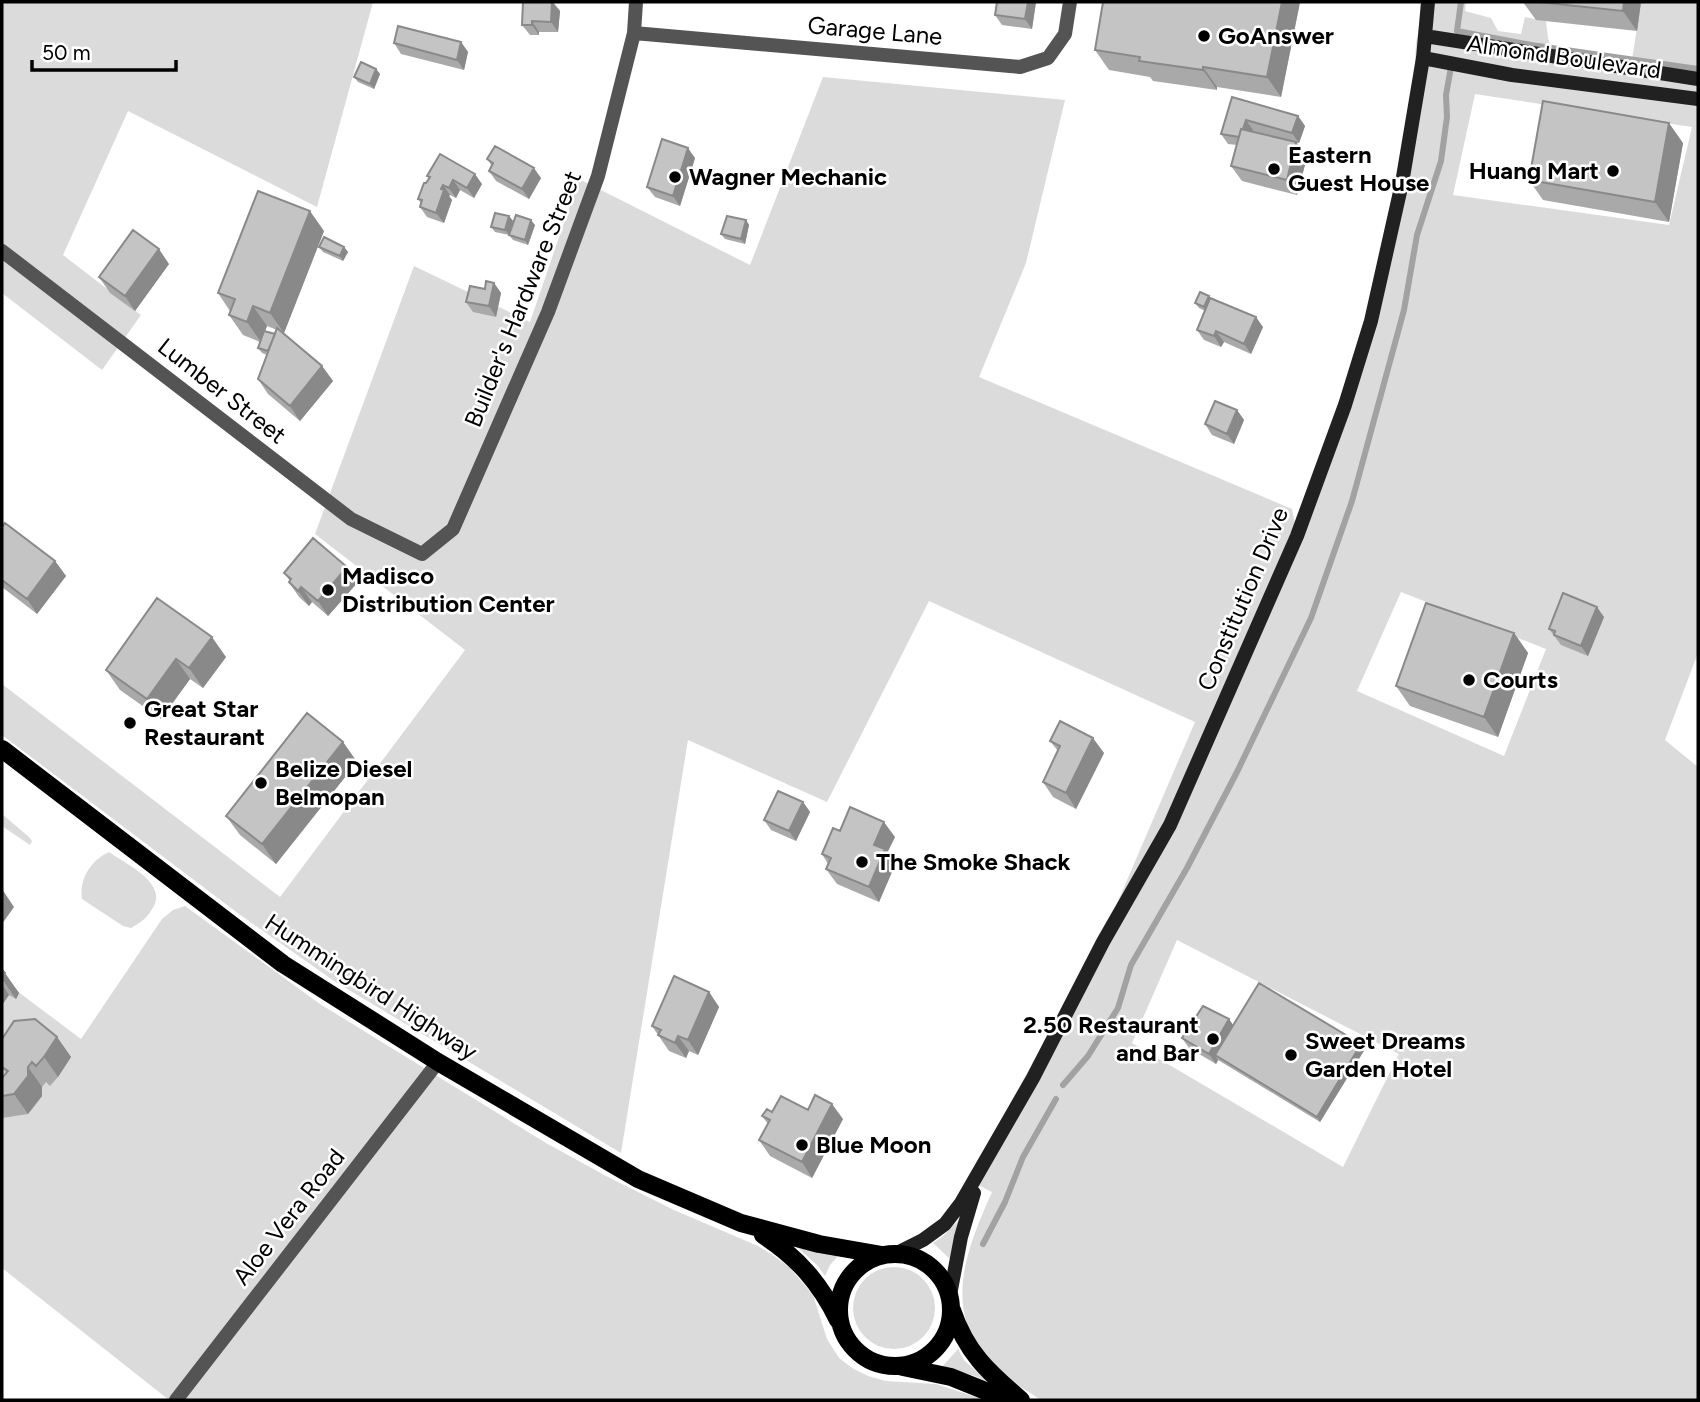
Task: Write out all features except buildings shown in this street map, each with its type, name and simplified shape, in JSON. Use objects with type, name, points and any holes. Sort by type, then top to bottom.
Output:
[{"type":"main road","name":"Constitution Drive","points":[[888,1254],[923,1240],[945,1224],[981,1172],[1103,942],[1170,825],[1297,536],[1345,405],[1371,321],[1402,183],[1423,58],[1428,2]]},
{"type":"main road","name":"Almond Boulevard","points":[[1425,36],[1698,79]]},
{"type":"main road","name":"Almond Boulevard","points":[[1423,58],[1512,75],[1698,99]]},
{"type":"main road","name":"Hummingbird Highway","points":[[2,749],[283,964],[438,1062],[638,1178],[741,1223],[782,1248],[798,1261],[827,1297],[841,1325]]},
{"type":"main road","name":"Constitution Drive","points":[[951,1302],[961,1237],[981,1172]]},
{"type":"main road","name":"Hummingbird Highway","points":[[741,1223],[819,1244],[888,1254]]},
{"type":"main road","points":[[888,1254],[913,1256],[929,1265],[942,1278],[968,1347],[1009,1400],[951,1377],[877,1363],[861,1354],[848,1341],[841,1325],[839,1307],[843,1289],[852,1274],[866,1262],[888,1254]]},
{"type":"main road","points":[[896,1366],[913,1363],[928,1355],[941,1342],[949,1327],[951,1302]]},
{"type":"street","name":"Builder's Hardware Street","points":[[422,554],[453,528],[548,312],[598,176],[634,33],[636,2]]},
{"type":"street","name":"Garage Lane","points":[[634,33],[1020,67],[1048,58],[1065,34],[1070,2]]},
{"type":"street","name":"Lumber Street","points":[[2,251],[351,519],[422,554]]},
{"type":"street","name":"Aloe Vera Road","points":[[176,1400],[438,1062]]},
{"type":"shaded area","points":[[2,2],[373,2],[317,207],[128,111],[63,255],[141,315],[102,370],[2,293]]},
{"type":"shaded area","points":[[1424,2],[1466,2],[1465,11],[1491,18],[1498,31],[1521,34],[1525,17],[1546,21],[1553,53],[1631,66],[1641,2],[1698,2],[1698,653],[1665,740],[1698,767],[1698,1400],[1041,1400],[1000,1373],[981,1352],[969,1330],[963,1308],[966,1263],[992,1192],[968,1180],[1106,929],[1195,722],[929,601],[827,802],[688,740],[621,1153],[334,981],[239,914],[2,735],[2,684],[280,897],[465,650],[315,534],[414,266],[530,322],[579,179],[750,265],[823,77],[1065,100],[1026,263],[979,377],[1292,509],[1297,534],[1345,405],[1412,122],[1416,43]],"holes":[[[1475,94],[1692,127],[1669,225],[1453,195]],[[1401,592],[1546,649],[1504,756],[1357,691]],[[1177,940],[1399,1054],[1343,1167],[1132,1043]]]},
{"type":"shaded area","points":[[2,814],[29,837],[32,841],[30,845],[2,826]]},
{"type":"shaded area","points":[[109,852],[142,874],[154,889],[156,897],[152,910],[131,928],[123,926],[82,899],[84,877],[97,860]]},
{"type":"shaded area","points":[[185,906],[320,1004],[546,1143],[674,1210],[758,1246],[774,1256],[789,1267],[813,1295],[827,1339],[839,1358],[852,1368],[886,1381],[936,1384],[985,1400],[169,1400],[2,1268],[2,986],[5,982],[81,1039],[162,919],[173,910]]},
{"type":"shaded area","points":[[964,1215],[950,1259],[933,1243]]},
{"type":"shaded area","points":[[798,1248],[839,1255],[825,1276]]},
{"type":"shaded area","points":[[894,1267],[910,1270],[923,1279],[932,1292],[935,1308],[932,1324],[923,1337],[910,1346],[894,1349],[878,1346],[865,1337],[856,1324],[853,1308],[856,1292],[865,1279],[878,1270]]},
{"type":"shaded area","points":[[958,1349],[964,1360],[989,1383],[975,1376],[942,1367]]},
{"type":"waterway","points":[[1461,2],[1457,31],[1531,45],[1698,69]]},
{"type":"waterway","points":[[1063,1085],[1088,1056],[1118,1008],[1131,965],[1187,868],[1237,772],[1311,618],[1352,501],[1404,310],[1417,235],[1441,161],[1451,67]]},
{"type":"waterway","points":[[983,1244],[1005,1202],[1023,1157],[1056,1099]]},
{"type":"place","name":"GoAnswer","points":[[1204,36]]},
{"type":"place","name":"Eastern Guest House","points":[[1274,169]]},
{"type":"place","name":"Huang Mart","points":[[1613,171]]},
{"type":"place","name":"Wagner Mechanic","points":[[675,177]]},
{"type":"place","name":"Madisco Distribution Center","points":[[328,590]]},
{"type":"place","name":"Courts","points":[[1469,680]]},
{"type":"place","name":"Great Star Restaurant","points":[[130,723]]},
{"type":"place","name":"Belize Diesel Belmopan","points":[[261,783]]},
{"type":"place","name":"The Smoke Shack","points":[[862,862]]},
{"type":"place","name":"2.50 Restaurant and Bar","points":[[1213,1039]]},
{"type":"place","name":"Sweet Dreams Garden Hotel","points":[[1291,1055]]},
{"type":"place","name":"Blue Moon","points":[[802,1145]]}]
